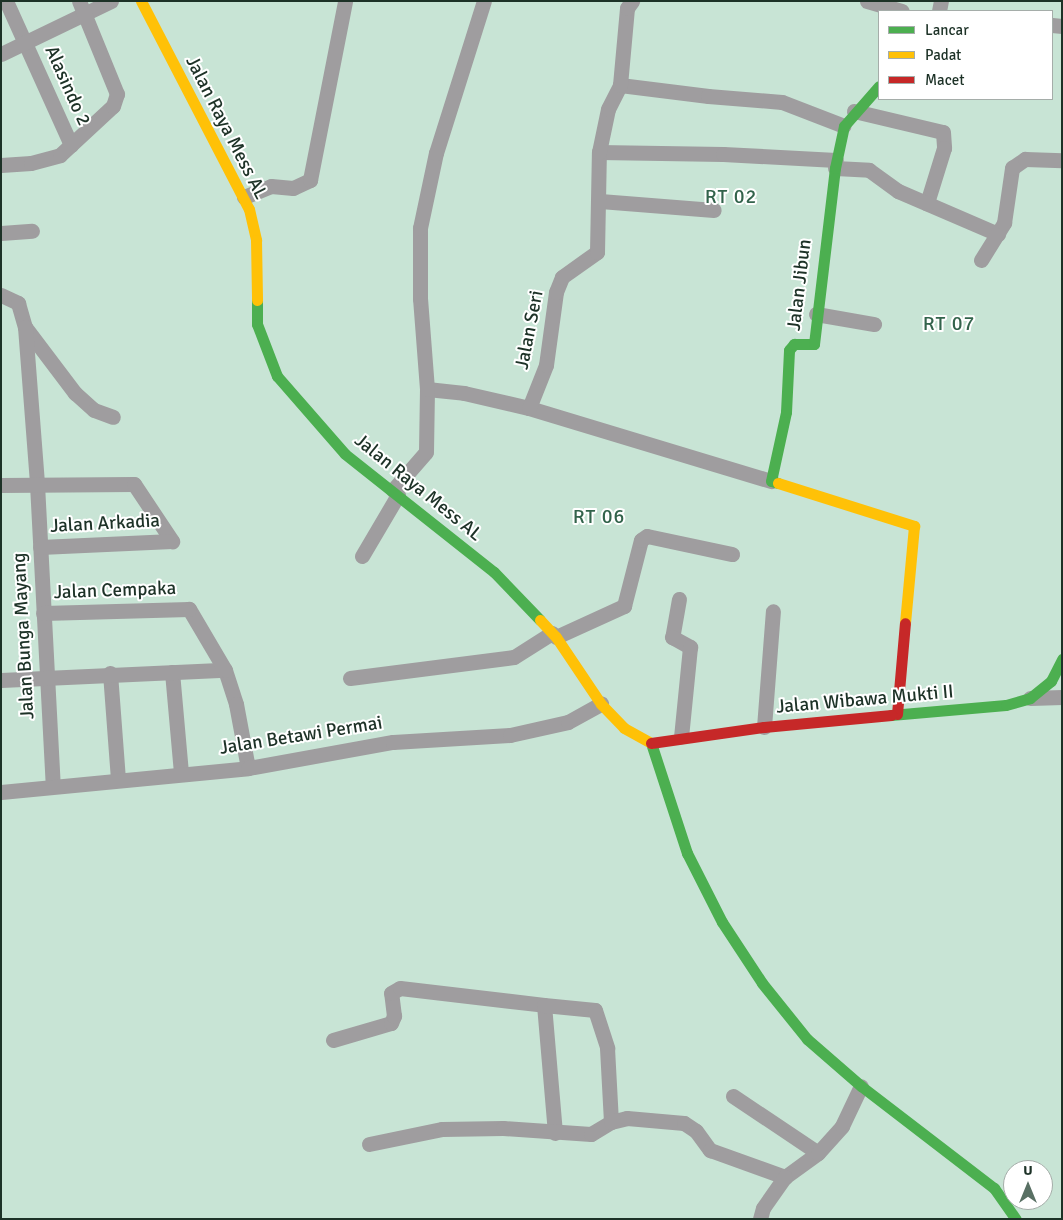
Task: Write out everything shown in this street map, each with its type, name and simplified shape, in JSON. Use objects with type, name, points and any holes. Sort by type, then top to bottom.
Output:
[{"type":"street","name":"Alasindo 2","points":[[6,1],[71,145]]},
{"type":"street","points":[[1,54],[26,43],[82,8],[111,1]]},
{"type":"street","points":[[244,197],[271,186],[293,188],[310,180],[345,1]]},
{"type":"street","points":[[362,556],[396,493],[426,452],[427,389],[420,299],[420,228],[436,153],[484,1]]},
{"type":"street","name":"Jalan Seri","points":[[529,408],[546,365],[556,292],[562,277],[597,252],[600,201],[599,152],[608,109],[620,84],[626,8],[632,1]]},
{"type":"street","points":[[867,1],[898,10]]},
{"type":"street","name":"Jalan Raya Mess AL","points":[[146,3],[244,197],[256,240],[257,324],[277,376],[345,454],[494,572],[554,635],[601,704],[624,728],[651,743]]},
{"type":"street","points":[[3,161],[31,163],[60,154],[113,106],[117,94],[82,8]]},
{"type":"street","points":[[620,84],[708,96],[782,102],[844,126]]},
{"type":"street","name":"Jalan Jibun","points":[[771,481],[786,412],[789,350],[794,344],[814,344],[835,164],[844,126],[854,111],[878,87]]},
{"type":"street","points":[[854,111],[943,132],[944,148],[926,204]]},
{"type":"street","points":[[599,152],[835,164],[869,170],[898,191],[998,234]]},
{"type":"street","points":[[981,260],[1004,223],[1012,168],[1026,159],[1062,160]]},
{"type":"street","points":[[600,201],[714,210]]},
{"type":"street","points":[[1,233],[32,231]]},
{"type":"street","points":[[1,295],[18,303],[24,327],[75,393],[94,410],[113,417]]},
{"type":"street","points":[[816,314],[874,324]]},
{"type":"street","name":"Jalan Bunga Mayang","points":[[24,327],[37,484],[45,677],[53,786]]},
{"type":"street","points":[[427,389],[464,393],[529,408],[914,526],[897,714]]},
{"type":"street","points":[[1,485],[37,484]]},
{"type":"street","name":"Jalan Arkadia","points":[[37,484],[134,484],[172,540],[40,547]]},
{"type":"street","points":[[350,678],[514,657],[554,635],[624,606],[641,540],[647,536],[732,554]]},
{"type":"street","points":[[679,599],[672,637],[690,647],[681,737]]},
{"type":"street","name":"Jalan Cempaka","points":[[42,613],[190,609],[225,670]]},
{"type":"street","points":[[764,727],[773,610]]},
{"type":"street","name":"Jalan Wibawa Mukti II","points":[[651,743],[681,737],[764,727],[897,714],[986,708],[1030,698],[1051,681],[1062,659]]},
{"type":"street","points":[[1,680],[225,670],[236,704],[248,768]]},
{"type":"street","points":[[172,672],[181,773]]},
{"type":"street","points":[[110,674],[118,780]]},
{"type":"street","points":[[1030,698],[1062,697]]},
{"type":"street","name":"Jalan Betawi Permai","points":[[1,792],[181,773],[248,768],[393,742],[510,735],[568,722],[601,704]]},
{"type":"street","points":[[651,743],[687,853],[722,922],[762,983],[807,1039],[861,1086],[994,1188],[1016,1219]]},
{"type":"street","points":[[333,1040],[391,1023],[394,1016],[391,993],[400,988],[595,1010],[607,1048],[611,1122]]},
{"type":"street","points":[[544,1004],[555,1133]]},
{"type":"street","points":[[760,1219],[763,1208],[785,1177],[818,1153],[842,1126],[861,1086]]},
{"type":"street","points":[[734,1096],[818,1153]]},
{"type":"street","points":[[369,1144],[442,1129],[502,1128],[591,1134],[611,1122],[628,1118],[684,1123],[696,1131],[710,1150],[785,1177]]},
{"type":"traffic: fast","points":[[778,483],[771,481],[786,412],[789,350],[794,344],[814,344],[835,168],[844,126],[878,87]]},
{"type":"traffic: fast","points":[[257,300],[257,324],[277,376],[345,454],[494,572],[540,620]]},
{"type":"traffic: fast","points":[[891,715],[1006,705],[1030,698],[1051,681],[1062,659]]},
{"type":"traffic: fast","points":[[651,743],[687,853],[722,922],[762,983],[807,1039],[861,1086],[994,1188],[1016,1219]]},
{"type":"traffic: slow","points":[[141,1],[249,209],[256,240],[257,300]]},
{"type":"traffic: slow","points":[[778,483],[914,526],[905,623]]},
{"type":"traffic: slow","points":[[540,620],[556,637],[601,704],[624,728],[651,743]]},
{"type":"traffic: jam","points":[[897,714],[905,623]]},
{"type":"traffic: jam","points":[[651,743],[764,727],[891,715]]},
{"type":"district","name":"RT 02","points":[[731,196]]},
{"type":"district","name":"RT 07","points":[[949,323]]},
{"type":"district","name":"RT 06","points":[[599,516]]}]
